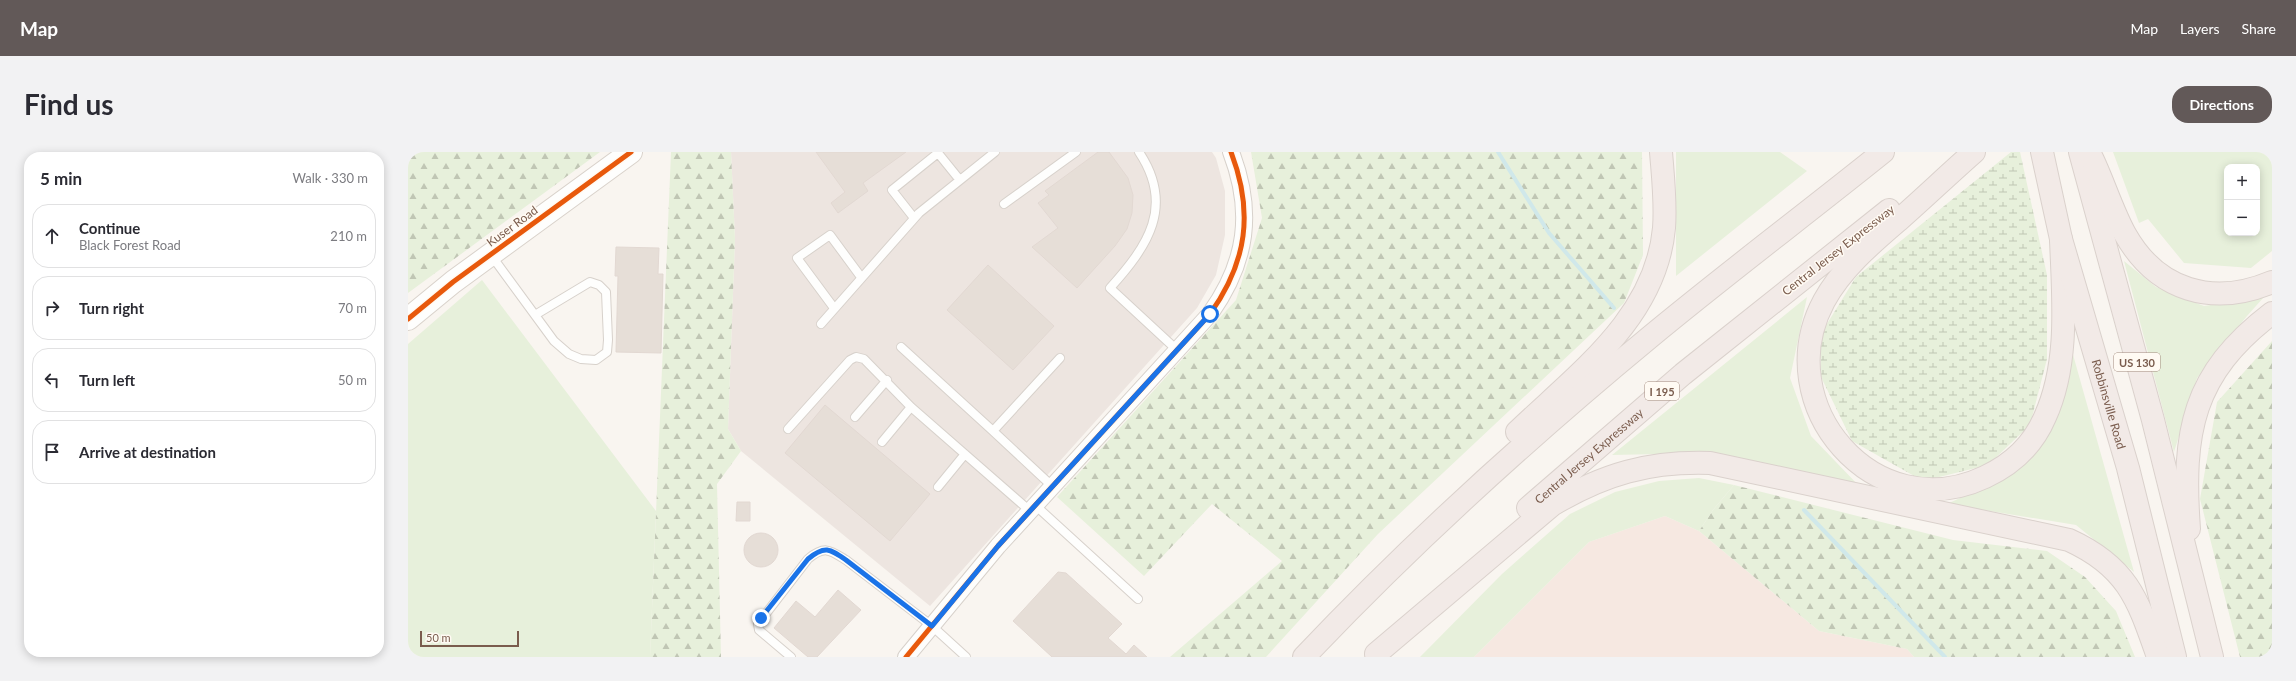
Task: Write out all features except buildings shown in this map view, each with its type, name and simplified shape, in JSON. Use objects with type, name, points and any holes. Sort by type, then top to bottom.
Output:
[{"type":"highway","points":[[1304,657],[1501,447],[1614,340],[1628,322],[1646,291],[1660,254],[1665,206],[1661,152]]},
{"type":"highway","points":[[1342,617],[1445,518],[1552,420],[1652,336],[1883,152]]},
{"type":"highway","name":"Central Jersey Expressway","points":[[1374,656],[1490,543],[1630,417],[1905,198],[1968,152]]},
{"type":"highway","points":[[1974,152],[1864,251],[1836,283],[1819,312],[1810,338],[1809,376],[1812,396],[1829,433],[1842,450],[1868,470],[1891,482],[1912,487],[1934,489],[1956,487],[1977,481],[2011,462],[2026,449],[2046,415],[2054,392],[2060,364],[2064,318],[2061,239]]},
{"type":"highway","name":"Robbinsville Road","points":[[2042,152],[2061,239],[2128,468],[2175,657]]},
{"type":"highway","name":"US 130","points":[[2080,152],[2153,420],[2212,657]]},
{"type":"highway","points":[[2090,152],[2126,235],[2143,259],[2165,277],[2195,291],[2222,295],[2246,292],[2272,282]]},
{"type":"highway","points":[[2190,572],[2188,465],[2191,430],[2199,401],[2210,378],[2226,355],[2242,337],[2272,313]]},
{"type":"highway","points":[[1374,656],[1552,505],[1577,490],[1605,477],[1654,465],[1684,462],[1710,463],[2069,540],[2104,560],[2120,575],[2141,609],[2158,657]]},
{"type":"street","name":"Kuser Road","points":[[408,319],[491,254],[631,152]]},
{"type":"street","points":[[906,657],[998,546],[1210,314],[1222,297],[1239,260],[1244,224],[1243,196],[1238,172],[1231,152]]},
{"type":"lane","points":[[821,324],[914,218],[959,179],[995,152]]},
{"type":"lane","points":[[1004,204],[1076,152]]},
{"type":"lane","points":[[1139,152],[1152,174],[1157,195],[1152,221],[1147,240],[1134,261],[1110,288],[1177,350]]},
{"type":"lane","points":[[914,218],[892,190],[938,153],[959,179]]},
{"type":"lane","points":[[834,308],[797,258],[830,235],[862,277]]},
{"type":"lane","points":[[491,254],[535,315],[554,341],[569,354],[581,359],[596,360],[606,352],[608,340],[606,292],[599,285],[590,282],[535,315]]},
{"type":"lane","points":[[900,347],[1052,486]]},
{"type":"lane","points":[[788,428],[850,360],[856,357],[864,360],[887,380],[911,407],[1138,599]]},
{"type":"lane","points":[[993,431],[1060,358]]},
{"type":"lane","points":[[855,417],[887,380]]},
{"type":"lane","points":[[882,442],[911,407]]},
{"type":"lane","points":[[938,487],[965,454]]},
{"type":"lane","points":[[791,657],[759,630],[758,624],[808,559],[817,552],[825,550],[832,551],[846,560],[932,626],[966,657]]},
{"type":"shaded area","points":[[731,152],[1212,152],[1216,158],[1225,191],[1225,235],[1216,275],[1197,308],[930,606],[741,451],[728,429],[735,239]]},
{"type":"shaded area","points":[[1665,516],[1699,531],[1819,631],[1907,649],[1914,657],[1474,657],[1589,542]]},
{"type":"green space","points":[[408,152],[600,152],[408,293]]},
{"type":"green space","points":[[671,152],[731,152],[735,239],[728,429],[741,451],[717,484],[721,657],[650,657]]},
{"type":"green space","points":[[1251,152],[1642,152],[1643,255],[1624,303],[1378,534],[1266,657],[1170,657],[1282,561],[1212,504],[1144,576],[1057,497],[1236,300],[1262,218]]},
{"type":"green space","points":[[1676,152],[1780,152],[1807,171],[1676,276]]},
{"type":"green space","points":[[2011,152],[2020,152],[2047,275],[2047,359],[2030,425],[1988,465],[1923,481],[1852,441],[1821,377],[1820,335],[1856,277]]},
{"type":"green space","points":[[2113,152],[2272,152],[2272,251],[2251,268],[2184,263],[2148,219],[2139,223]]},
{"type":"green space","points":[[2124,261],[2156,287],[2204,306],[2264,297],[2197,378],[2174,452]]},
{"type":"green space","points":[[482,280],[656,511],[650,657],[408,657],[408,344]]},
{"type":"green space","points":[[1807,297],[1790,378],[1811,436],[1861,488],[1707,453],[1612,455]]},
{"type":"green space","points":[[2272,341],[2272,657],[2240,657],[2200,499],[2217,402]]},
{"type":"green space","points":[[2072,351],[2134,572],[2076,525],[1947,504],[2006,477]]},
{"type":"green space","points":[[1699,478],[1734,485],[1713,510],[1699,531],[1665,516],[1589,542],[1474,657],[1420,657],[1502,574],[1570,514],[1615,492],[1659,481]]},
{"type":"green space","points":[[1734,485],[1953,540],[2047,551],[2085,577],[2116,611],[2135,657],[1914,657],[1907,649],[1819,631],[1699,531],[1713,510]]},
{"type":"waterway","points":[[1498,152],[1549,233],[1614,308]]},
{"type":"waterway","points":[[1804,510],[1945,657]]},
{"type":"cycle path","points":[[408,319],[453,282],[631,152]]},
{"type":"cycle path","points":[[906,657],[998,546],[1210,314],[1232,275],[1239,256],[1243,236],[1243,195],[1231,152]]},
{"type":"route","points":[[761,618],[808,559],[817,552],[825,550],[832,551],[846,560],[932,626],[998,546],[1210,314]]}]
